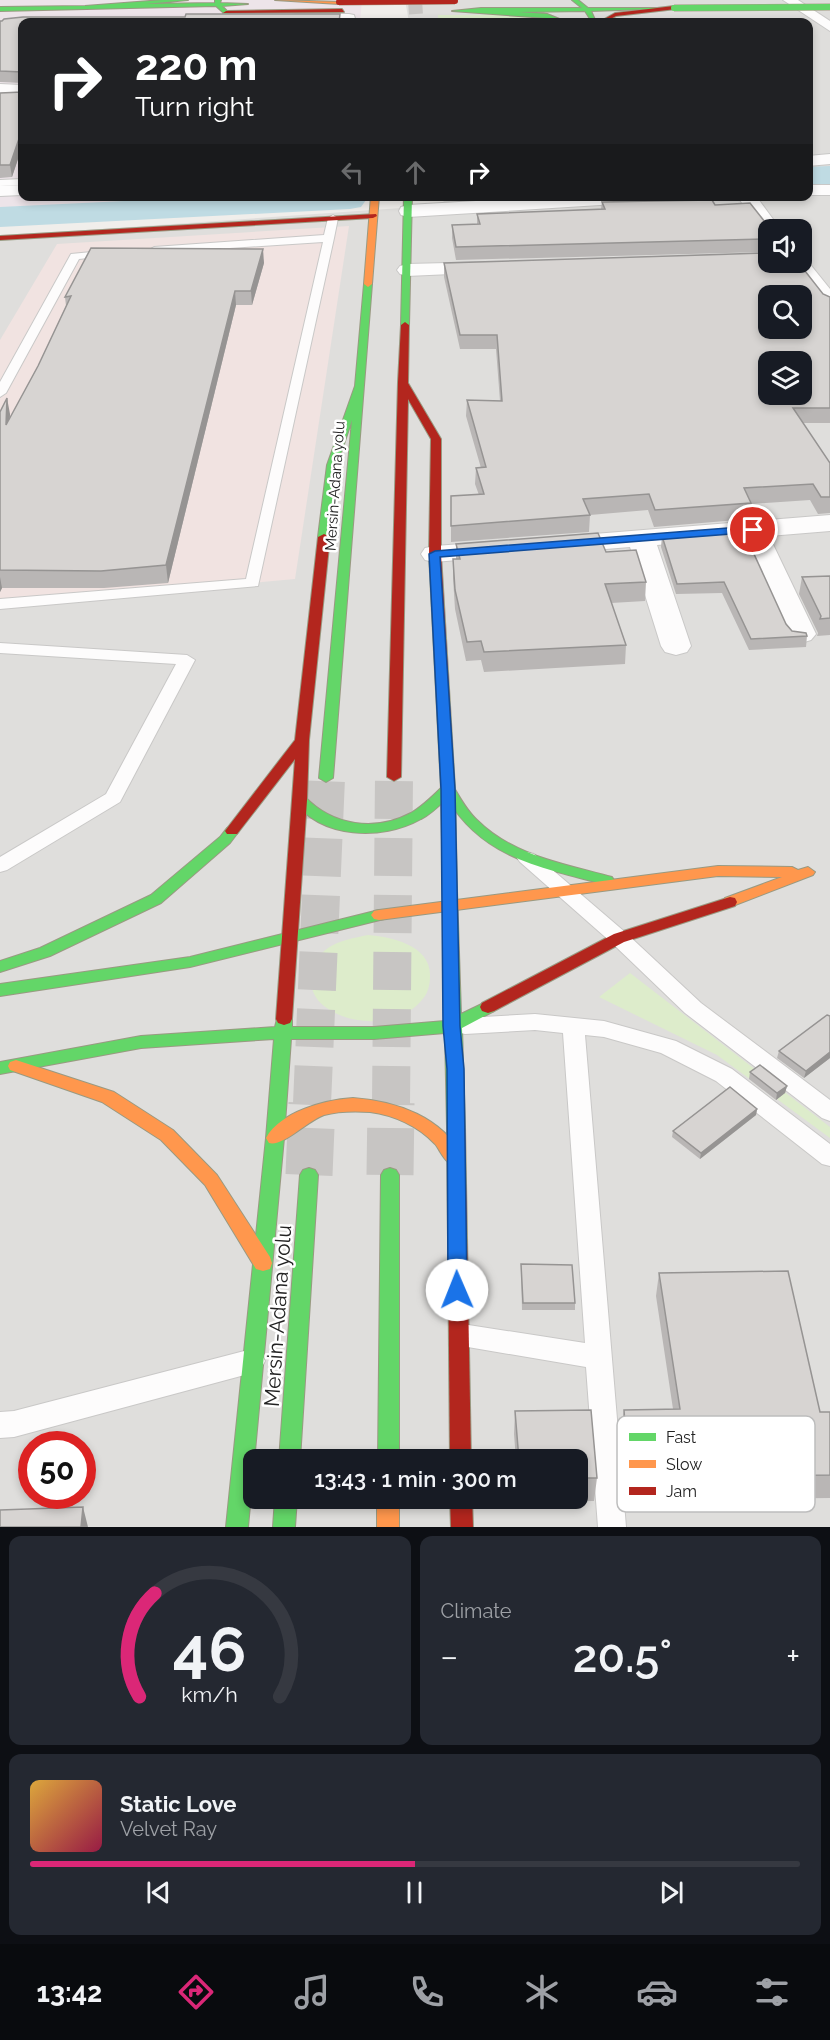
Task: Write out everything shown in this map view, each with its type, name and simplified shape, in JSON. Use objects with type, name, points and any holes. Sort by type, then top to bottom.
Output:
[{"type":"main road","points":[[86,7],[185,0]]},
{"type":"main road","points":[[278,0],[343,12]]},
{"type":"main road","points":[[0,9],[231,6],[343,12],[574,0],[592,4]]},
{"type":"main road","points":[[481,10],[592,4],[674,8],[830,7]]},
{"type":"main road","points":[[0,17],[231,6]]},
{"type":"main road","points":[[455,6],[553,18]]},
{"type":"main road","points":[[609,18],[615,15],[674,8]]},
{"type":"main road","name":"Mersin-Adana yolu","points":[[326,778],[374,201]]},
{"type":"main road","points":[[394,777],[408,204]]},
{"type":"main road","points":[[0,238],[373,216]]},
{"type":"main road","points":[[237,1527],[274,1138],[300,800],[302,740],[332,465],[360,381]]},
{"type":"main road","points":[[404,382],[436,439],[435,554],[448,789],[452,1026],[455,1069],[460,1449]]},
{"type":"main road","points":[[0,967],[45,952],[156,899],[225,840],[302,740]]},
{"type":"main road","points":[[300,800],[318,817],[340,824],[366,827],[391,824],[414,817],[431,806],[448,789]]},
{"type":"main road","points":[[448,789],[474,826],[527,858],[624,885]]},
{"type":"main road","points":[[0,990],[190,962],[370,916],[624,885],[718,871],[814,871],[746,897],[620,938],[452,1026],[374,1033],[281,1033],[141,1042],[7,1066]]},
{"type":"main road","points":[[7,1066],[108,1097],[167,1135],[211,1180],[263,1263]]},
{"type":"main road","points":[[274,1138],[307,1115],[340,1106],[374,1106],[406,1114],[432,1131],[455,1158]]},
{"type":"main road","name":"Mersin-Adana yolu","points":[[290,1449],[309,1175]]},
{"type":"main road","points":[[388,1449],[390,1175]]},
{"type":"main road","points":[[284,1527],[285,1509]]},
{"type":"main road","points":[[388,1509],[388,1527]]},
{"type":"main road","points":[[461,1509],[462,1527]]},
{"type":"street","points":[[789,0],[830,27]]},
{"type":"street","points":[[0,89],[18,89]]},
{"type":"street","points":[[813,161],[830,159]]},
{"type":"street","points":[[0,191],[18,190]]},
{"type":"street","points":[[813,190],[830,190]]},
{"type":"street","points":[[408,204],[504,201]]},
{"type":"street","points":[[750,201],[764,219]]},
{"type":"street","points":[[407,270],[512,267]]},
{"type":"street","points":[[807,273],[830,303]]},
{"type":"street","points":[[435,554],[830,524]]},
{"type":"street","points":[[753,530],[801,634]]},
{"type":"street","points":[[641,538],[676,646]]},
{"type":"lane","points":[[0,183],[18,182]]},
{"type":"lane","points":[[0,604],[254,583],[333,218]]},
{"type":"lane","points":[[145,251],[329,238]]},
{"type":"lane","points":[[0,393],[75,256],[122,252]]},
{"type":"lane","points":[[0,648],[187,660],[114,798],[0,866]]},
{"type":"lane","points":[[527,858],[620,938],[693,1008],[830,1112]]},
{"type":"lane","points":[[452,1026],[535,1022],[604,1029],[668,1047],[724,1075],[830,1157]]},
{"type":"lane","points":[[573,1026],[612,1527]]},
{"type":"lane","points":[[458,1335],[599,1357]]},
{"type":"lane","points":[[0,1425],[26,1421],[254,1361]]},
{"type":"shaded area","points":[[0,0],[362,0],[360,18],[18,18],[18,201],[203,201],[0,212]]},
{"type":"shaded area","points":[[405,0],[830,0],[830,1527],[0,1527],[0,236],[444,205],[444,201],[813,201],[813,18],[408,18]]},
{"type":"shaded area","points":[[349,226],[295,579],[0,606],[0,340],[57,244]]},
{"type":"green space","points":[[438,15],[516,15],[531,18],[438,18]]},
{"type":"green space","points":[[368,935],[388,938],[408,945],[417,950],[429,965],[430,983],[421,1001],[412,1010],[387,1020],[360,1021],[335,1013],[318,999],[311,984],[313,968],[321,954],[337,943]]},
{"type":"green space","points":[[630,973],[830,1127],[830,1138],[717,1055],[599,997]]},
{"type":"building","points":[[186,14],[340,14],[340,18],[18,18],[18,72],[0,71],[0,21],[4,19],[23,17],[185,17]]},
{"type":"building","points":[[18,92],[18,142],[10,165],[0,165],[0,93]]},
{"type":"building","points":[[713,201],[715,205],[750,203],[763,219],[758,219],[758,239],[456,247],[452,225],[480,224],[477,214],[605,209],[602,202]]},
{"type":"building","points":[[91,248],[263,249],[251,291],[235,291],[166,565],[101,571],[0,570],[0,412],[7,398],[6,425],[38,366],[71,296],[65,297]]},
{"type":"building","points":[[758,253],[758,273],[807,273],[823,294],[830,297],[830,408],[793,408],[830,463],[830,497],[821,497],[813,484],[744,488],[751,503],[655,510],[649,494],[583,499],[590,515],[451,526],[451,496],[484,494],[476,468],[486,467],[467,400],[502,401],[497,335],[460,335],[444,263]]},
{"type":"building","points":[[743,530],[786,624],[792,631],[806,633],[807,636],[751,639],[724,582],[677,584],[662,536]]},
{"type":"building","points":[[598,533],[606,552],[636,550],[646,582],[605,584],[626,645],[484,652],[481,641],[467,642],[455,590],[453,559],[460,559],[456,544]]},
{"type":"building","points":[[830,576],[830,618],[820,619],[821,616],[802,577]]},
{"type":"building","points":[[827,1015],[830,1016],[830,1052],[806,1071],[779,1051]]},
{"type":"building","points":[[760,1065],[787,1086],[777,1093],[750,1072]]},
{"type":"building","points":[[730,1087],[757,1109],[701,1153],[673,1131]]},
{"type":"building","points":[[521,1264],[572,1265],[575,1303],[523,1303]]},
{"type":"building","points":[[788,1271],[820,1412],[830,1412],[830,1475],[815,1475],[815,1416],[624,1416],[624,1410],[680,1409],[659,1273]]},
{"type":"building","points":[[591,1410],[597,1478],[588,1478],[588,1449],[518,1449],[515,1411]]},
{"type":"building","points":[[83,1509],[81,1527],[0,1527],[0,1510]]},
{"type":"waterway","points":[[813,176],[830,175]]},
{"type":"waterway","points":[[0,217],[329,201]]},
{"type":"tunnel","points":[[415,0],[416,15]]},
{"type":"tunnel","points":[[391,1104],[394,777]]},
{"type":"tunnel","points":[[312,1104],[326,778]]},
{"type":"tunnel","points":[[309,1175],[312,1103]]},
{"type":"tunnel","points":[[390,1175],[391,1103]]},
{"type":"traffic: fast","points":[[86,7],[185,0]]},
{"type":"traffic: fast","points":[[218,0],[217,4],[226,13]]},
{"type":"traffic: fast","points":[[575,0],[587,9],[592,18]]},
{"type":"traffic: fast","points":[[0,9],[245,4]]},
{"type":"traffic: fast","points":[[674,8],[830,7]]},
{"type":"traffic: fast","points":[[455,11],[674,8]]},
{"type":"traffic: fast","points":[[481,10],[553,18]]},
{"type":"traffic: fast","points":[[405,325],[408,201]]},
{"type":"traffic: fast","points":[[326,778],[368,284]]},
{"type":"traffic: fast","points":[[324,537],[332,465],[357,388]]},
{"type":"traffic: fast","points":[[300,800],[314,814],[328,821],[353,827],[380,827],[393,825],[416,816],[448,789],[471,823],[500,845],[517,854],[553,866],[607,880]]},
{"type":"traffic: fast","points":[[0,967],[45,952],[156,899],[225,840],[232,831]]},
{"type":"traffic: fast","points":[[450,891],[456,1127]]},
{"type":"traffic: fast","points":[[0,990],[190,962],[379,915]]},
{"type":"traffic: fast","points":[[0,1068],[141,1042],[281,1033],[374,1033],[452,1026],[488,1007]]},
{"type":"traffic: fast","points":[[237,1527],[275,1138],[284,1019]]},
{"type":"traffic: fast","points":[[290,1449],[309,1175]]},
{"type":"traffic: fast","points":[[388,1449],[390,1175]]},
{"type":"traffic: fast","points":[[284,1527],[285,1509]]},
{"type":"traffic: slow","points":[[278,0],[339,2]]},
{"type":"traffic: slow","points":[[368,284],[375,201]]},
{"type":"traffic: slow","points":[[379,915],[718,871],[792,872]]},
{"type":"traffic: slow","points":[[730,902],[808,872]]},
{"type":"traffic: slow","points":[[16,1066],[108,1097],[167,1135],[211,1180],[263,1263]]},
{"type":"traffic: slow","points":[[275,1138],[301,1118],[320,1110],[336,1106],[370,1106],[402,1114],[417,1121],[438,1136],[455,1158]]},
{"type":"traffic: slow","points":[[388,1509],[388,1527]]},
{"type":"traffic: jam","points":[[339,2],[455,1]]},
{"type":"traffic: jam","points":[[609,18],[615,15],[674,8]]},
{"type":"traffic: jam","points":[[226,13],[342,11]]},
{"type":"traffic: jam","points":[[0,238],[373,216]]},
{"type":"traffic: jam","points":[[394,777],[405,325]]},
{"type":"traffic: jam","points":[[403,382],[436,439],[435,554],[448,789],[450,891]]},
{"type":"traffic: jam","points":[[284,1019],[300,800],[302,740],[324,537]]},
{"type":"traffic: jam","points":[[232,831],[302,740]]},
{"type":"traffic: jam","points":[[488,1007],[619,938],[730,902]]},
{"type":"traffic: jam","points":[[456,1127],[461,1449]]},
{"type":"traffic: jam","points":[[461,1509],[462,1527]]},
{"type":"route","points":[[457,1290],[455,1069],[452,1026],[448,789],[435,554],[753,530]]}]
